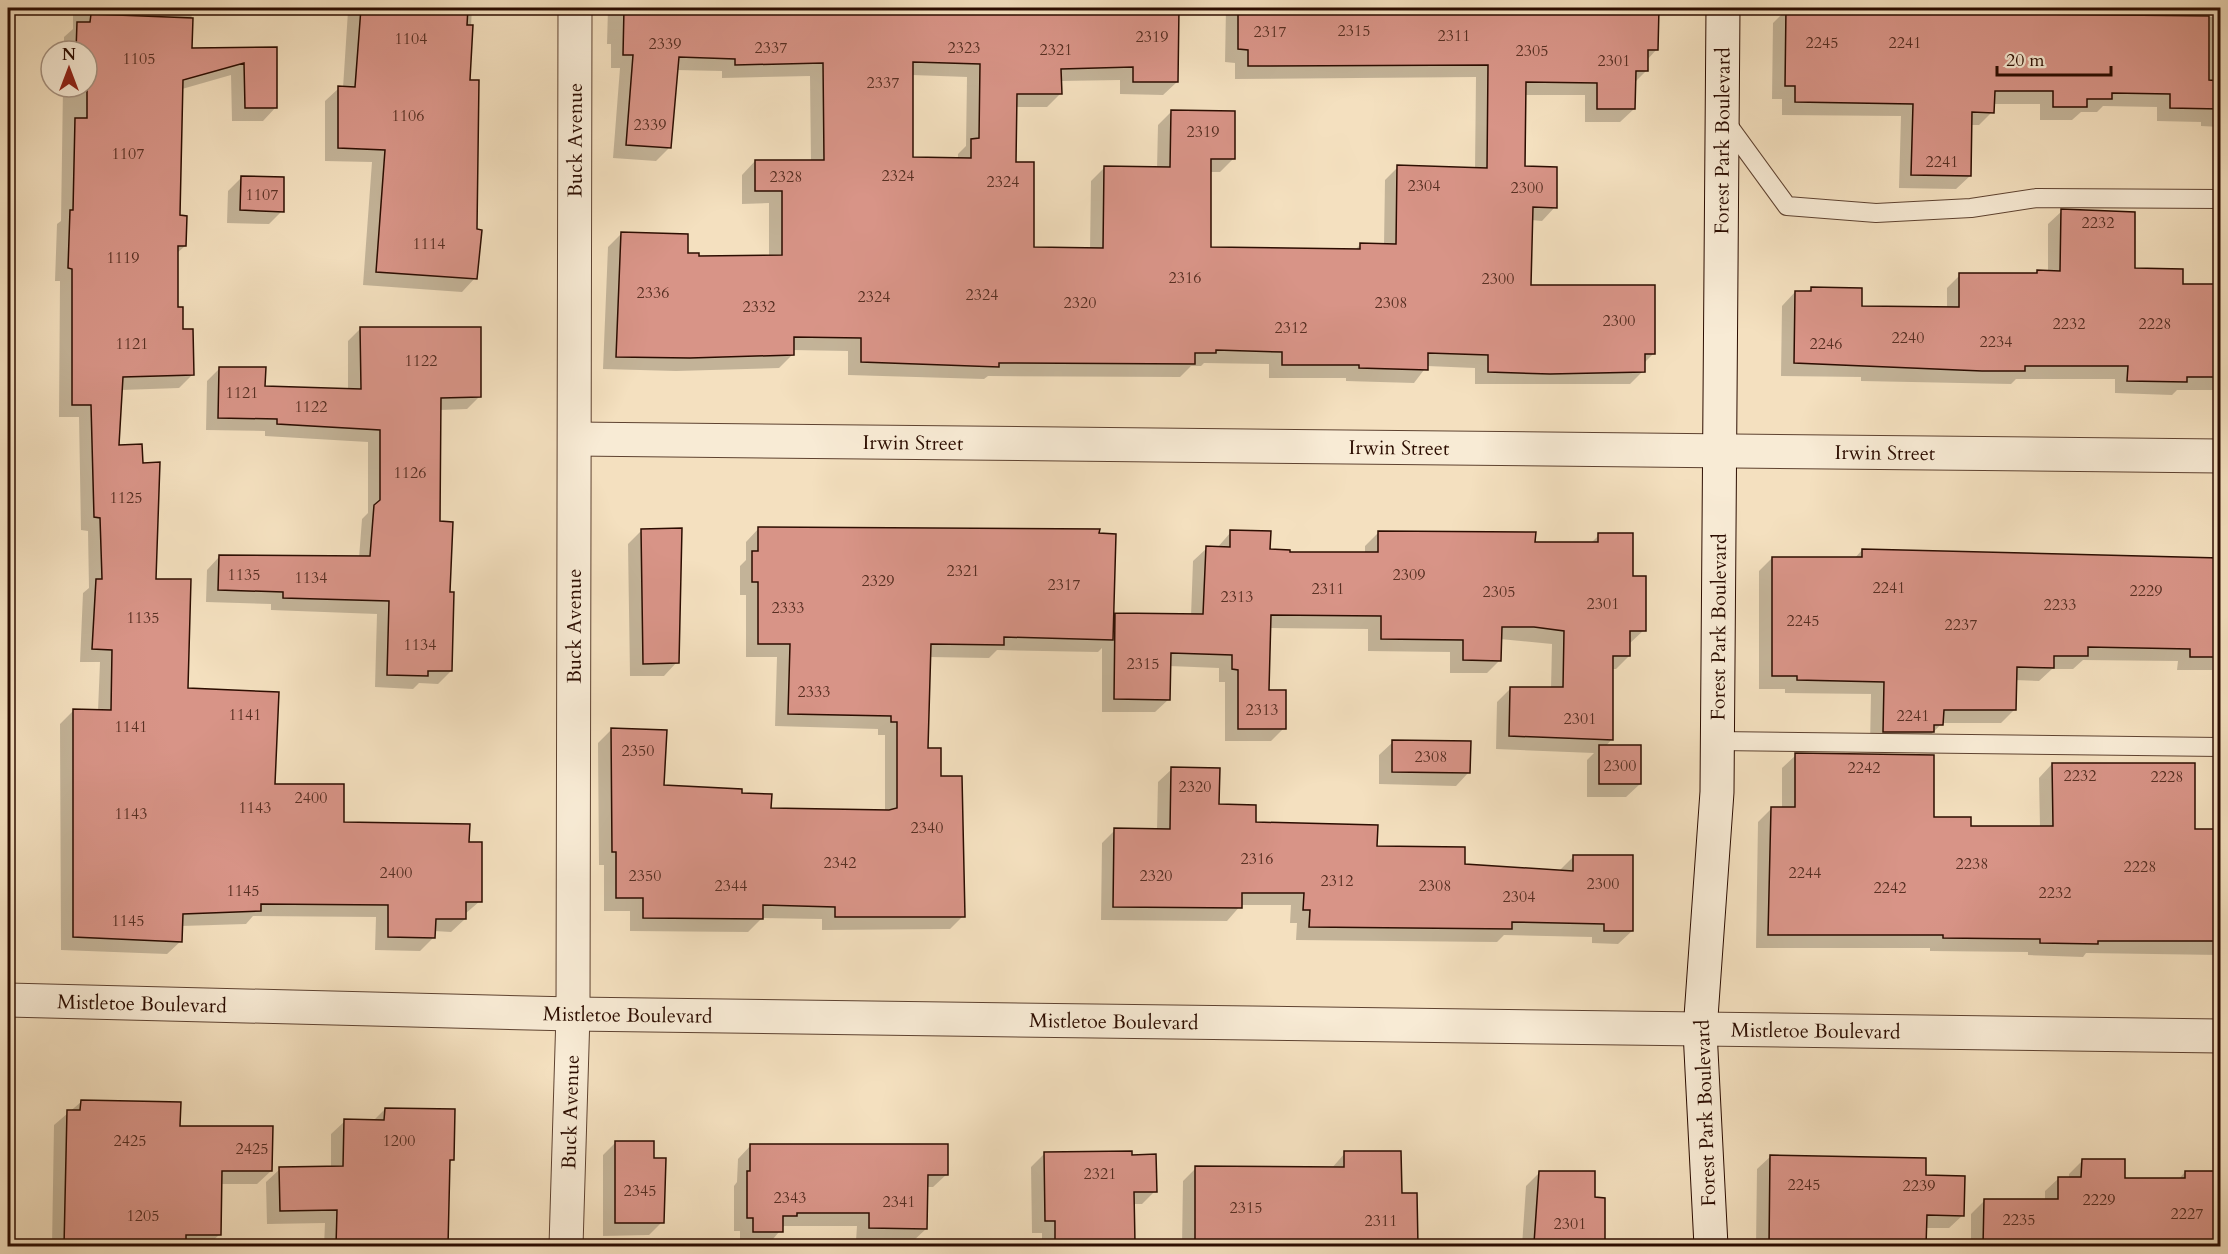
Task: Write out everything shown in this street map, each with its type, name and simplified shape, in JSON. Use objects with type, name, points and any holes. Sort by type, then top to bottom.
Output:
[{"type":"street","name":"Buck Avenue","points":[[566,1246],[573,1014],[575,8]]},
{"type":"street","name":"Forest Park Boulevard","points":[[1711,1246],[1700,1031],[1717,792],[1720,115],[1723,8]]},
{"type":"street","name":"Irwin Street","points":[[575,439],[2220,456]]},
{"type":"street","name":"Mistletoe Boulevard","points":[[8,1000],[573,1014],[1700,1031],[2220,1036]]},
{"type":"lane","points":[[1720,115],[1787,207],[1876,213],[1971,208],[2037,198],[2220,199]]},
{"type":"lane","points":[[1717,741],[2220,747]]},
{"type":"building","points":[[361,8],[468,8],[467,25],[473,25],[470,80],[479,80],[477,229],[482,230],[477,279],[376,272],[385,150],[338,148],[338,86],[355,87]]},
{"type":"building","points":[[624,8],[1179,8],[1178,82],[1133,82],[1133,67],[1061,69],[1062,94],[1017,94],[1016,162],[1034,162],[1034,247],[1103,248],[1104,166],[1170,167],[1171,110],[1235,111],[1235,159],[1211,159],[1211,247],[1360,249],[1360,243],[1396,244],[1397,165],[1487,168],[1488,65],[1248,66],[1248,50],[1238,49],[1238,8],[1659,8],[1658,50],[1648,50],[1648,71],[1636,71],[1635,109],[1597,109],[1597,83],[1526,82],[1525,166],[1557,167],[1557,208],[1533,207],[1531,285],[1655,285],[1655,354],[1645,354],[1645,372],[1550,374],[1488,372],[1488,355],[1428,353],[1428,370],[1359,368],[1359,365],[1282,365],[1282,352],[1216,350],[1216,353],[1195,353],[1195,364],[999,363],[999,367],[861,362],[861,338],[794,337],[794,355],[690,358],[616,357],[621,232],[688,234],[688,253],[699,253],[699,256],[782,255],[782,191],[755,191],[755,160],[824,160],[823,63],[735,65],[735,59],[679,57],[671,148],[626,145],[633,55],[623,55]],"holes":[[[913,62],[980,64],[979,138],[971,139],[971,158],[913,157]]]},
{"type":"building","points":[[1786,8],[1977,8],[2026,9],[2026,14],[2209,16],[2209,80],[2220,81],[2220,109],[2170,108],[2170,94],[2112,93],[2112,99],[2087,99],[2087,107],[2053,107],[2053,91],[1995,91],[1994,113],[1972,112],[1971,176],[1911,175],[1913,104],[1795,102],[1795,86],[1785,86]]},
{"type":"building","points":[[91,14],[193,18],[192,48],[277,47],[277,108],[245,108],[244,63],[183,80],[180,215],[187,216],[186,246],[178,246],[178,307],[183,307],[183,329],[193,329],[194,375],[123,377],[119,445],[142,444],[143,463],[160,462],[156,579],[191,579],[188,688],[279,692],[275,784],[344,784],[344,822],[470,824],[469,842],[482,842],[482,902],[466,902],[466,919],[436,919],[435,938],[388,937],[388,905],[261,904],[261,911],[183,914],[182,942],[73,937],[73,709],[111,710],[112,650],[92,649],[96,579],[102,579],[100,518],[94,517],[91,405],[72,405],[72,269],[68,268],[70,210],[73,210],[75,118],[87,118],[87,99],[99,99],[99,39],[76,39],[77,22],[90,22]]},
{"type":"building","points":[[241,176],[284,177],[284,212],[240,210]]},
{"type":"building","points":[[2061,209],[2135,212],[2135,268],[2183,269],[2183,284],[2220,284],[2220,377],[2187,377],[2187,382],[2127,381],[2128,366],[2025,366],[2025,371],[1982,371],[1794,363],[1795,291],[1811,291],[1811,287],[1862,288],[1862,306],[1959,307],[1959,273],[2060,271]]},
{"type":"building","points":[[360,327],[481,327],[481,397],[441,398],[440,521],[453,522],[450,592],[454,592],[452,671],[428,671],[428,676],[387,675],[389,601],[283,598],[283,592],[218,590],[219,555],[370,556],[374,505],[380,500],[380,430],[277,424],[277,419],[218,418],[219,367],[266,367],[265,386],[361,389]]},
{"type":"building","points":[[758,527],[1100,529],[1099,533],[1116,534],[1113,640],[1004,637],[1004,645],[931,644],[928,748],[941,748],[941,776],[962,776],[965,917],[835,917],[835,907],[763,905],[763,919],[643,918],[643,898],[616,898],[616,852],[612,852],[611,728],[667,730],[664,785],[742,789],[742,793],[772,794],[771,808],[889,810],[897,808],[897,722],[891,722],[891,716],[788,714],[790,644],[758,644],[758,582],[752,582],[752,551],[758,551]]},
{"type":"building","points":[[682,528],[679,663],[643,664],[641,529]]},
{"type":"building","points":[[1230,530],[1271,531],[1270,549],[1290,550],[1290,552],[1378,552],[1378,531],[1536,532],[1535,542],[1598,542],[1598,533],[1633,533],[1633,576],[1646,576],[1646,631],[1630,631],[1630,656],[1613,656],[1613,740],[1509,736],[1510,687],[1563,687],[1564,631],[1534,627],[1502,627],[1501,661],[1463,660],[1463,640],[1381,639],[1381,616],[1271,615],[1269,690],[1286,690],[1286,729],[1238,729],[1238,670],[1232,669],[1232,655],[1171,653],[1170,700],[1114,699],[1115,613],[1203,614],[1206,546],[1230,547]]},
{"type":"building","points":[[1862,549],[2220,558],[2220,657],[2190,657],[2190,649],[2088,647],[2088,656],[2054,656],[2054,668],[2017,667],[2016,710],[1944,710],[1943,725],[1934,725],[1934,732],[1883,732],[1884,682],[1797,680],[1797,676],[1772,676],[1772,557],[1862,557]]},
{"type":"building","points":[[1392,740],[1471,741],[1470,773],[1392,772]]},
{"type":"building","points":[[1599,745],[1641,745],[1641,784],[1599,784]]},
{"type":"building","points":[[1795,753],[1934,755],[1934,817],[1971,817],[1971,826],[2053,826],[2052,763],[2195,763],[2195,829],[2220,829],[2220,941],[2098,941],[2098,944],[2040,943],[2040,939],[1943,938],[1943,935],[1768,935],[1771,807],[1795,807]]},
{"type":"building","points":[[1171,767],[1220,768],[1219,804],[1256,805],[1256,822],[1378,825],[1377,846],[1465,847],[1465,864],[1573,871],[1573,855],[1633,855],[1633,931],[1604,931],[1604,924],[1512,922],[1512,929],[1309,927],[1310,910],[1303,910],[1304,893],[1242,893],[1242,908],[1113,907],[1114,828],[1170,829]]},
{"type":"building","points":[[81,1100],[181,1102],[180,1126],[273,1126],[272,1171],[222,1171],[221,1235],[186,1235],[186,1246],[64,1246],[67,1110],[80,1110]]},
{"type":"building","points":[[385,1108],[455,1109],[454,1160],[450,1160],[448,1246],[336,1246],[337,1210],[280,1211],[279,1167],[343,1166],[344,1119],[384,1120]]},
{"type":"building","points":[[615,1141],[654,1141],[654,1158],[666,1158],[664,1223],[615,1223]]},
{"type":"building","points":[[750,1144],[948,1144],[948,1175],[928,1175],[927,1229],[869,1228],[869,1213],[797,1213],[797,1216],[783,1216],[783,1232],[753,1232],[753,1218],[747,1218],[747,1171],[750,1171]]},
{"type":"building","points":[[1132,1151],[1132,1155],[1156,1154],[1157,1192],[1134,1192],[1135,1243],[1055,1244],[1055,1221],[1045,1221],[1044,1152]]},
{"type":"building","points":[[1344,1151],[1401,1151],[1402,1193],[1417,1193],[1418,1246],[1195,1246],[1195,1166],[1344,1167]]},
{"type":"building","points":[[1770,1155],[1926,1158],[1926,1175],[1965,1176],[1964,1216],[1927,1215],[1926,1246],[1769,1246]]},
{"type":"building","points":[[2082,1159],[2125,1159],[2125,1178],[2185,1178],[2185,1171],[2219,1171],[2219,1246],[1983,1246],[1984,1199],[2058,1199],[2058,1177],[2081,1177]]},
{"type":"building","points":[[1539,1171],[1595,1171],[1595,1197],[1605,1198],[1605,1243],[1594,1243],[1594,1246],[1540,1246],[1540,1243],[1534,1243]]}]
